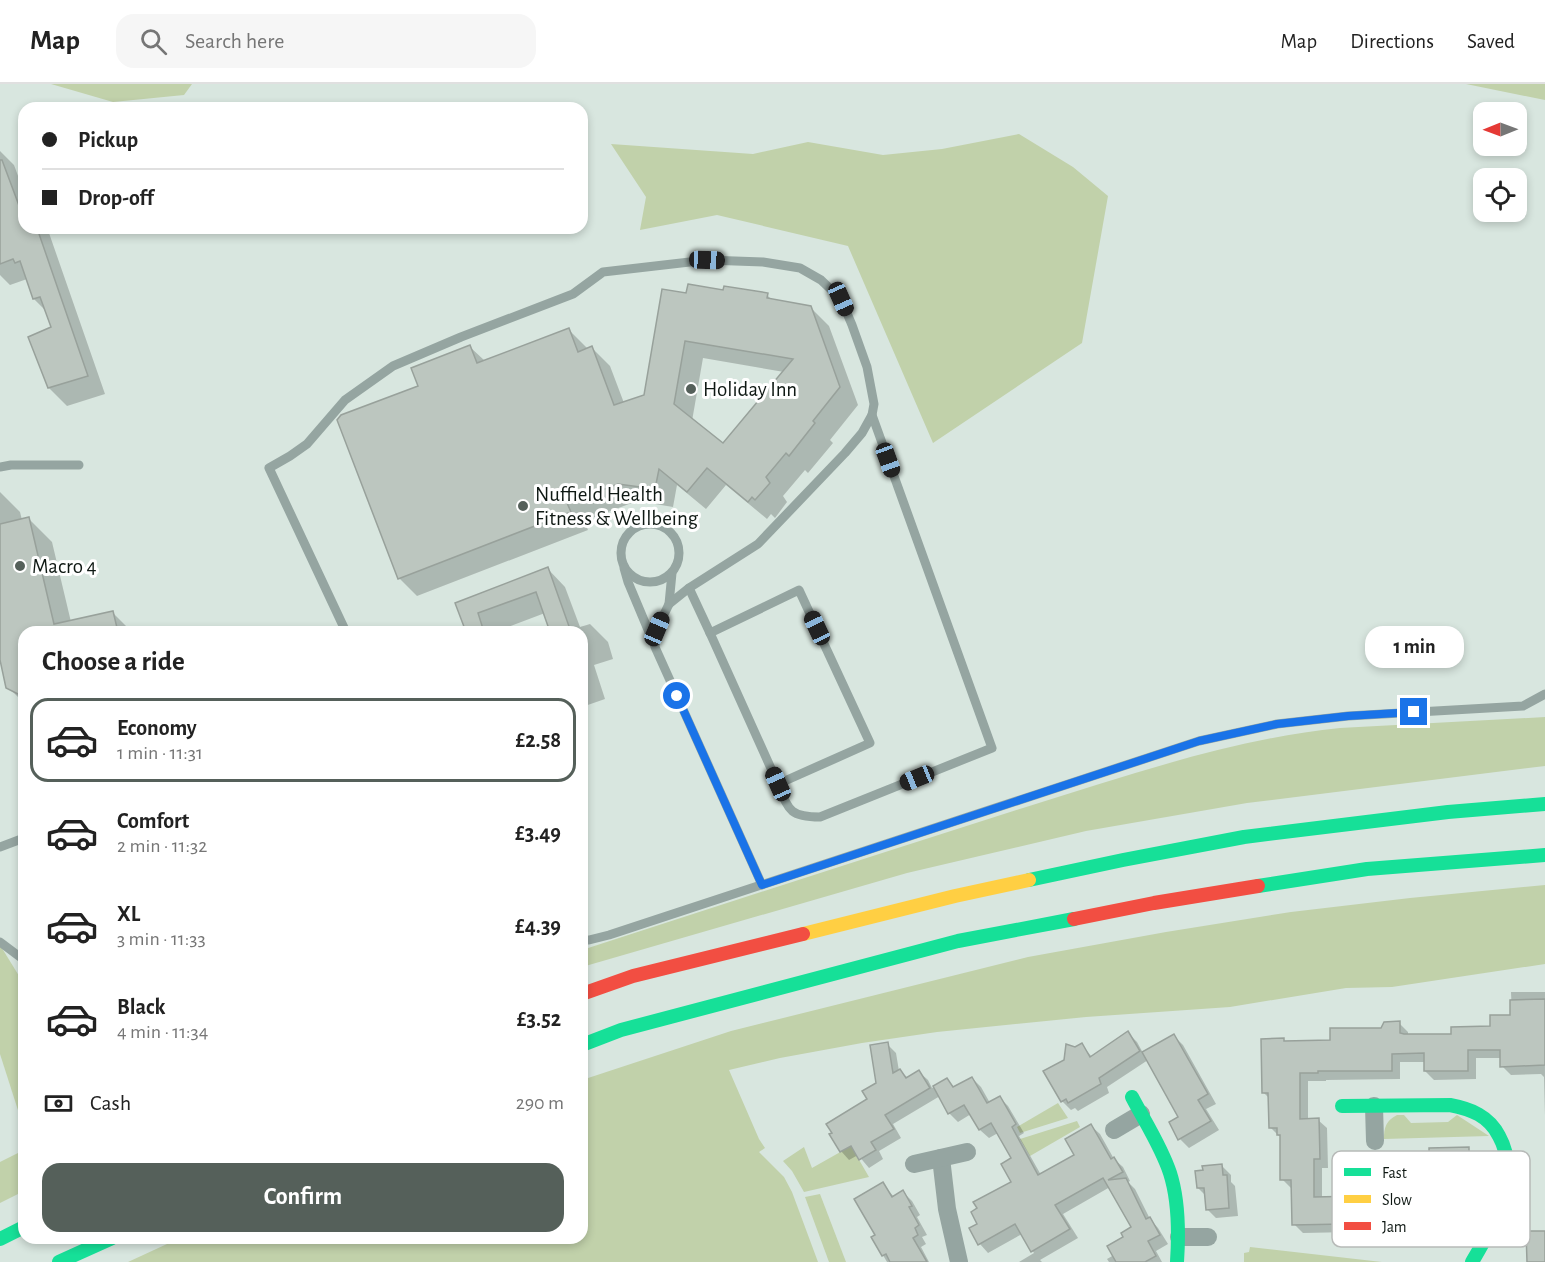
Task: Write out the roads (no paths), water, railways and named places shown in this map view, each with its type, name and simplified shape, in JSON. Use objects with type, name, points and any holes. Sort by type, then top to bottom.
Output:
[{"type":"main road","points":[[588,992],[633,976],[690,961],[955,896],[1123,860],[1244,837],[1448,812],[1545,804]]},
{"type":"main road","points":[[588,1043],[621,1030],[958,941],[1154,903],[1356,871],[1545,855]]},
{"type":"main road","points":[[1132,1097],[1159,1146],[1171,1175],[1177,1208],[1179,1237],[1177,1262]]},
{"type":"main road","points":[[1342,1106],[1442,1104],[1456,1106],[1473,1111],[1489,1121],[1502,1138],[1506,1151]]},
{"type":"main road","points":[[0,1239],[18,1230]]},
{"type":"main road","points":[[59,1262],[99,1244]]},
{"type":"main road","points":[[1472,1262],[1481,1247]]},
{"type":"street","points":[[1374,1106],[1375,1141]]},
{"type":"street","points":[[1114,1130],[1141,1114]]},
{"type":"street","points":[[914,1164],[967,1152]]},
{"type":"street","points":[[941,1158],[947,1209],[959,1262]]},
{"type":"street","points":[[1179,1237],[1208,1237]]},
{"type":"lane","points":[[343,626],[269,468],[307,444],[345,400],[393,366],[460,337],[573,294],[603,272],[707,260],[763,262],[800,267],[821,280],[841,299],[867,367],[874,404],[872,415],[862,433],[845,453],[758,544],[689,588],[669,604]]},
{"type":"lane","points":[[689,588],[792,813],[802,817],[820,817],[992,748],[872,415]]},
{"type":"lane","points":[[0,467],[79,465]]},
{"type":"lane","points":[[623,563],[628,572],[636,578],[655,582],[664,579],[677,565],[679,555],[675,537],[661,526],[642,525],[627,536],[623,544],[623,563],[628,582],[655,646],[762,885]]},
{"type":"lane","points":[[655,646],[657,629],[669,604],[672,573]]},
{"type":"lane","points":[[710,633],[799,590],[870,743],[778,784]]},
{"type":"lane","points":[[588,940],[1199,741],[1277,724],[1348,716],[1523,706],[1545,694]]},
{"type":"lane","points":[[0,847],[18,840]]},
{"type":"lane","points":[[0,942],[18,956]]},
{"type":"place","name":"Holiday Inn","points":[[691,389]]},
{"type":"place","name":"Nuffield Health Fitness & Wellbeing","points":[[523,506]]},
{"type":"place","name":"Macro 4","points":[[20,566]]}]
